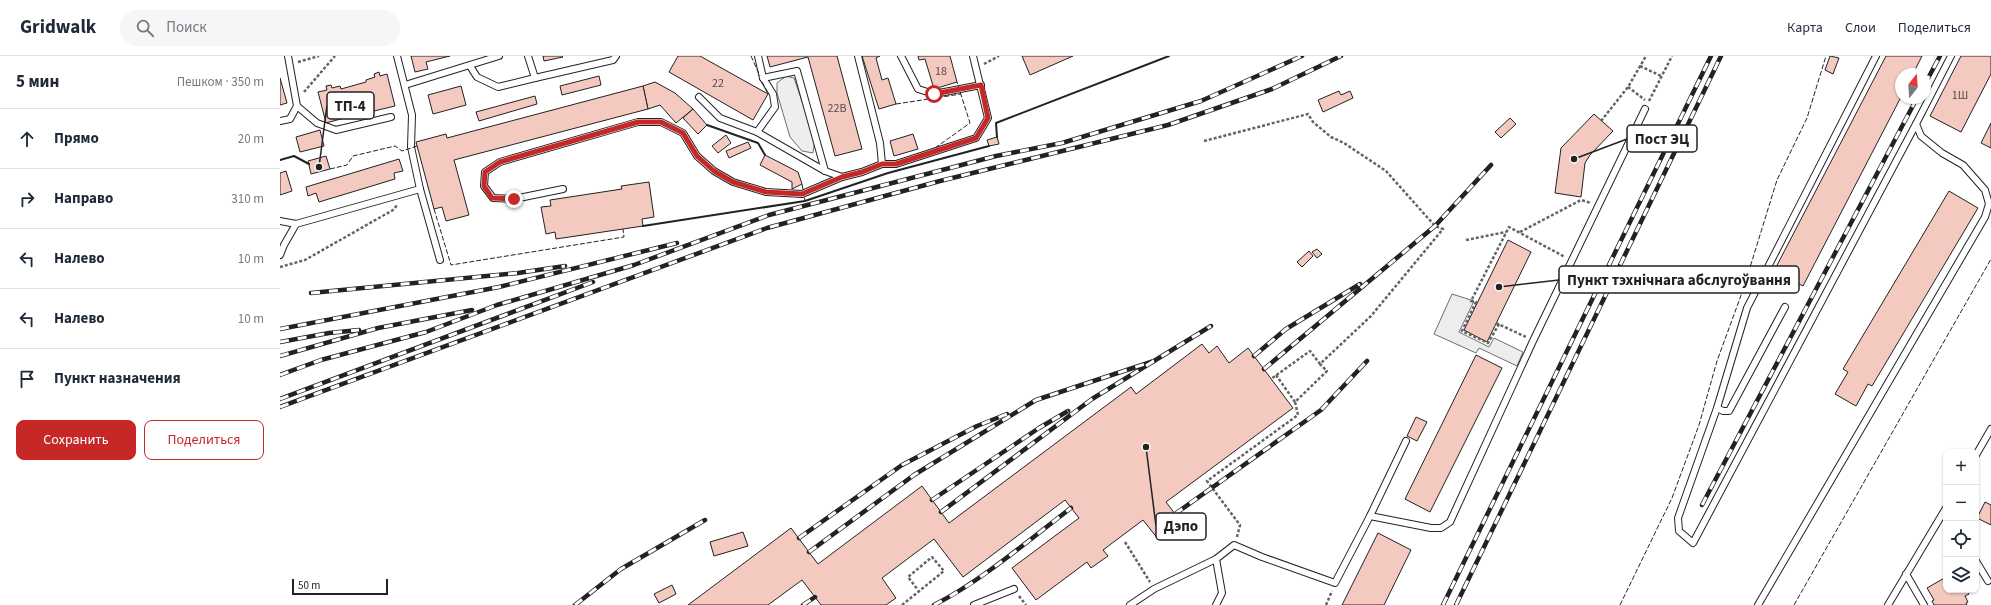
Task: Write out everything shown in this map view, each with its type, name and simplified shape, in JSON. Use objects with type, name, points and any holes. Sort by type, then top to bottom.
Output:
[{"type":"lane","points":[[288,56],[297,103],[317,123],[336,130],[391,117]]},
{"type":"lane","points":[[397,56],[412,115],[411,147],[420,189],[440,260]]},
{"type":"lane","points":[[405,85],[499,56]]},
{"type":"lane","points":[[528,56],[535,78]]},
{"type":"lane","points":[[470,66],[477,77],[498,87],[613,60],[616,56]]},
{"type":"lane","points":[[757,132],[775,107],[773,94],[763,78],[758,56]]},
{"type":"lane","points":[[858,56],[880,143],[882,164]]},
{"type":"lane","points":[[901,56],[918,89],[934,94],[981,85]]},
{"type":"lane","points":[[563,189],[514,199],[492,198],[484,186],[485,172],[500,162],[638,122],[661,122],[683,133],[697,156],[714,171],[733,182],[766,192],[802,194],[842,177],[862,172],[882,164],[896,164],[976,138],[988,118],[973,56]]},
{"type":"lane","points":[[1876,56],[1746,308],[1717,408],[1678,518],[1679,531],[1693,543],[1951,56]]},
{"type":"lane","points":[[763,78],[797,71],[825,171]]},
{"type":"lane","points":[[700,97],[720,118],[757,132],[825,171],[842,177]]},
{"type":"lane","points":[[280,121],[290,118],[297,103]]},
{"type":"lane","points":[[1370,516],[1431,528],[1441,528],[1450,522],[1533,341],[1645,109]]},
{"type":"lane","points":[[1758,605],[1987,210],[1989,204],[1985,190],[1963,165],[1942,153],[1921,136],[1916,124]]},
{"type":"lane","points":[[280,221],[296,224],[420,189]]},
{"type":"lane","points":[[280,255],[296,224]]},
{"type":"lane","points":[[1717,408],[1723,411],[1729,411],[1785,307]]},
{"type":"lane","points":[[1979,450],[1991,429]]},
{"type":"lane","points":[[1130,605],[1154,589],[1216,559],[1234,544],[1262,557],[1335,583],[1370,516],[1406,441]]},
{"type":"lane","points":[[1888,605],[1943,515]]},
{"type":"lane","points":[[1216,559],[1222,593],[1216,605]]},
{"type":"lane","points":[[1979,566],[1988,581]]},
{"type":"lane","points":[[1906,574],[1924,605]]},
{"type":"lane","points":[[974,605],[1014,589]]},
{"type":"path","points":[[297,103],[335,56]]},
{"type":"path","points":[[976,68],[999,56]]},
{"type":"path","points":[[1601,121],[1628,87],[1646,56]]},
{"type":"path","points":[[1628,87],[1648,102],[1672,56]]},
{"type":"path","points":[[1640,66],[1661,76]]},
{"type":"path","points":[[1204,141],[1308,114],[1312,122],[1331,137],[1344,142],[1386,171],[1435,226],[1443,229],[1371,316],[1320,364]]},
{"type":"path","points":[[280,267],[305,260],[394,210],[407,193]]},
{"type":"path","points":[[1520,232],[1581,200],[1598,206]]},
{"type":"path","points":[[1533,341],[1498,323],[1488,343],[1462,331],[1476,302],[1471,300],[1509,227],[1572,260]]},
{"type":"path","points":[[1466,240],[1507,232]]},
{"type":"path","points":[[1271,379],[1310,351],[1327,371],[1295,402]]},
{"type":"path","points":[[1234,544],[1240,525],[1207,481],[1298,415],[1295,402],[1276,375]]},
{"type":"path","points":[[1125,542],[1154,589]]},
{"type":"path","points":[[902,605],[918,590],[944,571],[932,557],[908,577],[918,590]]},
{"type":"path","points":[[1326,605],[1335,583]]},
{"type":"shaded area","points":[[786,76],[794,78],[815,139],[813,153],[802,151],[790,137],[777,93],[777,83]]},
{"type":"shaded area","points":[[1452,294],[1474,301],[1459,332],[1489,347],[1494,338],[1523,352],[1517,366],[1479,348],[1476,353],[1434,334]]},
{"type":"building","points":[[411,56],[450,56],[426,62],[428,69],[415,72]]},
{"type":"building","points":[[543,56],[562,56],[563,57],[544,61]]},
{"type":"building","points":[[678,56],[700,56],[768,94],[753,120],[669,72]]},
{"type":"building","points":[[767,56],[837,56],[862,149],[835,156],[808,57],[770,67]]},
{"type":"building","points":[[862,56],[880,56],[876,58],[882,80],[888,78],[896,104],[879,109]]},
{"type":"building","points":[[918,56],[950,56],[957,82],[934,89],[925,59],[919,60]]},
{"type":"building","points":[[1022,56],[1073,56],[1030,75]]},
{"type":"building","points":[[1830,56],[1839,58],[1833,74],[1825,70]]},
{"type":"building","points":[[1886,56],[1922,56],[1916,68],[1895,68],[1895,104],[1897,104],[1803,286],[1774,271]]},
{"type":"building","points":[[1961,56],[1991,56],[1991,74],[1961,132],[1930,116]]},
{"type":"building","points":[[379,72],[380,76],[387,74],[395,106],[374,111],[372,108],[326,123],[318,92],[327,90],[326,86],[331,85],[332,88],[340,86],[341,89],[366,82],[366,80],[375,77],[374,74]]},
{"type":"building","points":[[599,76],[601,85],[562,95],[560,86]]},
{"type":"building","points":[[280,78],[287,103],[280,105]]},
{"type":"building","points":[[655,82],[675,93],[693,109],[676,123],[660,105],[648,109],[643,86]]},
{"type":"building","points":[[461,86],[466,105],[433,114],[428,95]]},
{"type":"building","points":[[643,86],[648,109],[454,160],[469,215],[446,221],[442,207],[434,209],[416,142],[446,134],[447,138]]},
{"type":"building","points":[[1339,91],[1341,95],[1350,91],[1353,98],[1323,112],[1318,100]]},
{"type":"building","points":[[535,96],[537,104],[479,121],[476,112]]},
{"type":"building","points":[[693,109],[707,125],[698,134],[683,118]]},
{"type":"building","points":[[1594,114],[1613,131],[1590,155],[1585,163],[1581,197],[1555,193],[1561,148]]},
{"type":"building","points":[[1510,118],[1516,124],[1501,138],[1495,132]]},
{"type":"building","points":[[1991,123],[1991,148],[1981,143]]},
{"type":"building","points":[[320,130],[324,146],[300,152],[296,137]]},
{"type":"building","points":[[913,134],[918,149],[894,156],[890,141]]},
{"type":"building","points":[[726,135],[731,143],[718,153],[712,146]]},
{"type":"building","points":[[997,137],[999,144],[989,146],[987,140]]},
{"type":"building","points":[[748,142],[751,148],[729,158],[726,151]]},
{"type":"building","points":[[765,155],[798,172],[802,184],[792,189],[792,182],[760,165]]},
{"type":"building","points":[[326,156],[330,169],[311,174],[308,161]]},
{"type":"building","points":[[399,159],[403,171],[394,173],[395,179],[319,202],[316,193],[308,196],[306,187]]},
{"type":"building","points":[[286,171],[292,191],[280,195],[280,173]]},
{"type":"building","points":[[649,182],[654,217],[642,219],[643,226],[556,239],[555,232],[546,234],[541,207],[551,206],[550,200],[622,189],[621,186]]},
{"type":"building","points":[[1949,191],[1978,208],[1872,386],[1868,384],[1856,406],[1835,394],[1848,372],[1843,369]]},
{"type":"building","points":[[1508,240],[1531,252],[1487,342],[1464,330]]},
{"type":"building","points":[[1317,249],[1322,254],[1317,258],[1312,252]]},
{"type":"building","points":[[1309,251],[1313,256],[1302,267],[1297,262]]},
{"type":"building","points":[[1202,344],[1209,353],[1217,346],[1229,363],[1248,348],[1293,408],[1166,502],[1181,522],[1158,539],[1143,520],[1103,550],[1108,556],[1091,568],[1087,562],[1036,600],[1012,568],[1079,518],[1065,500],[963,577],[934,539],[882,578],[896,598],[886,605],[821,605],[802,580],[768,605],[688,605],[791,528],[818,564],[922,486],[949,523],[1131,387],[1136,394]]},
{"type":"building","points":[[1476,355],[1502,368],[1430,512],[1405,499]]},
{"type":"building","points":[[1416,417],[1427,422],[1417,441],[1407,436]]},
{"type":"building","points":[[1985,502],[1991,505],[1991,525],[1979,519],[1979,514]]},
{"type":"building","points":[[743,532],[748,546],[714,556],[710,542]]},
{"type":"building","points":[[1378,533],[1411,550],[1384,605],[1342,605]]},
{"type":"building","points":[[1943,579],[1943,593],[1968,593],[1969,594],[1965,596],[1968,602],[1966,603],[1967,605],[1934,605],[1932,601],[1934,600],[1927,588]]},
{"type":"building","points":[[672,585],[676,594],[659,603],[654,594]]},
{"type":"railway","points":[[280,375],[321,360],[426,332],[497,305],[634,265],[769,215],[996,156],[1062,143],[1201,101],[1302,56]]},
{"type":"railway","points":[[280,407],[767,228],[940,181],[1168,125],[1272,89],[1341,56]]},
{"type":"railway","points":[[1443,605],[1711,56]]},
{"type":"railway","points":[[1456,605],[1721,56]]},
{"type":"railway","points":[[1931,73],[1940,56]]},
{"type":"railway","points":[[1702,505],[1914,104]]},
{"type":"railway","points":[[1264,369],[1435,226],[1491,165]]},
{"type":"railway","points":[[280,329],[499,287],[677,243]]},
{"type":"railway","points":[[311,293],[518,273],[565,266]]},
{"type":"railway","points":[[280,399],[593,282]]},
{"type":"railway","points":[[1254,356],[1286,329],[1360,284]]},
{"type":"railway","points":[[280,356],[378,328],[472,310]]},
{"type":"railway","points":[[941,512],[1092,399],[1211,326]]},
{"type":"railway","points":[[280,342],[329,333],[359,330]]},
{"type":"railway","points":[[809,552],[914,475],[1036,400],[1154,361]]},
{"type":"railway","points":[[1175,514],[1321,410],[1367,361]]},
{"type":"railway","points":[[932,500],[1039,428],[1068,411]]},
{"type":"railway","points":[[799,538],[902,465],[977,426],[1007,414]]},
{"type":"railway","points":[[934,605],[969,585],[986,573],[1071,508]]},
{"type":"railway","points":[[575,605],[621,569],[705,520]]},
{"type":"railway","points":[[803,605],[815,597]]},
{"type":"fence","points":[[751,56],[760,76]]},
{"type":"fence","points":[[1620,605],[1672,498],[1699,425],[1717,361],[1743,290],[1777,180],[1807,118],[1826,56]]},
{"type":"fence","points":[[762,82],[768,94]]},
{"type":"fence","points":[[935,148],[970,123],[957,82]]},
{"type":"fence","points":[[896,104],[961,94]]},
{"type":"fence","points":[[330,169],[347,165],[353,156],[395,146],[402,151],[417,146]]},
{"type":"fence","points":[[802,184],[805,201]]},
{"type":"fence","points":[[434,209],[451,265],[624,237],[623,229]]},
{"type":"fence","points":[[1794,605],[1991,259]]},
{"type":"wall","points":[[997,137],[996,123],[1169,56]]},
{"type":"wall","points":[[707,125],[758,143],[765,155]]},
{"type":"wall","points":[[643,226],[805,201],[888,173],[989,146]]},
{"type":"wall","points":[[280,160],[294,156],[309,164]]},
{"type":"place","name":"Пост ЭЦ","points":[[1574,159]]},
{"type":"place","name":"ТП-4","points":[[319,167]]},
{"type":"place","name":"Пункт тэхнічнага абслугоўвання","points":[[1499,287]]},
{"type":"place","name":"Дэпо","points":[[1146,447]]},
{"type":"route","points":[[514,199],[492,198],[484,186],[485,172],[500,162],[638,122],[661,122],[683,133],[697,156],[714,171],[733,182],[766,192],[802,194],[842,177],[862,172],[882,164],[896,164],[976,138],[988,118],[981,85],[934,94]]}]
